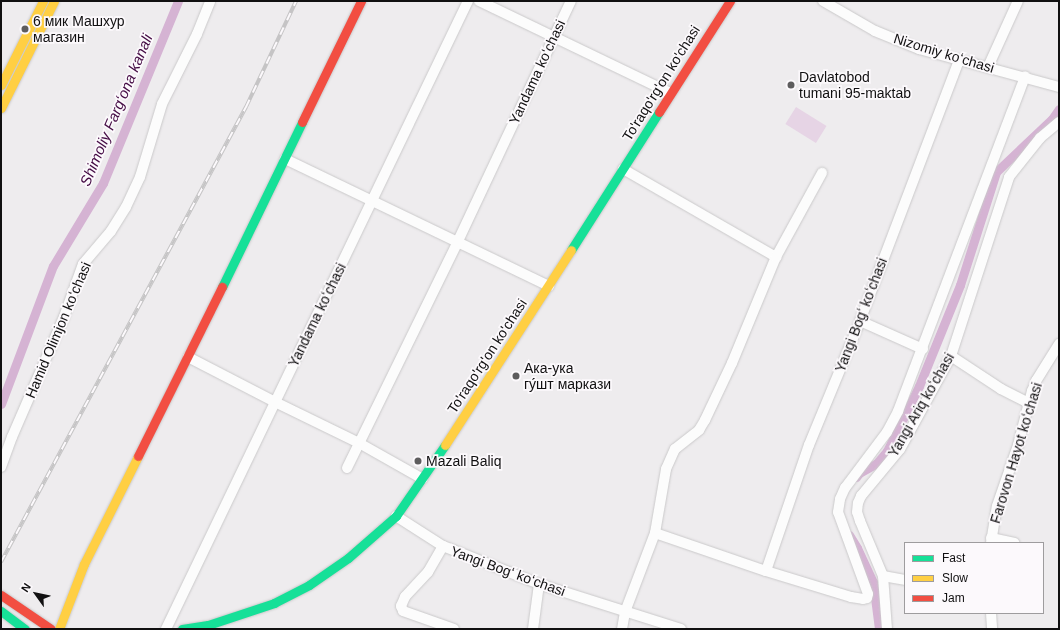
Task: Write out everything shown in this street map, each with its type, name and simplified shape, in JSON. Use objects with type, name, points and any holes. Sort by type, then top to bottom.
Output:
[{"type":"main road","points":[[1,85],[43,1]]},
{"type":"main road","points":[[1,108],[54,1]]},
{"type":"main road","points":[[59,629],[84,564],[188,357],[361,1]]},
{"type":"main road","name":"To'raqo'rg'on ko'chasi","points":[[182,629],[208,625],[242,615],[274,603],[302,588],[348,558],[396,516],[424,479],[549,286],[670,93],[730,1]]},
{"type":"main road","points":[[1,595],[51,629]]},
{"type":"main road","points":[[1,611],[25,629]]},
{"type":"main road","points":[[10,618],[16,629]]},
{"type":"street","name":"Hamid Olimjon koʻchasi","points":[[1,467],[12,437],[64,317],[83,264],[111,231],[126,207],[140,177],[162,104],[197,34],[210,1]]},
{"type":"street","name":"Yandama koʻchasi","points":[[166,629],[468,1]]},
{"type":"street","points":[[479,1],[670,93]]},
{"type":"street","name":"Yandama koʻchasi","points":[[347,468],[458,241],[571,1]]},
{"type":"street","name":"Nizomiy koʻchasi","points":[[823,1],[836,4],[874,31],[919,49],[959,61],[1024,76],[1059,87]]},
{"type":"street","points":[[988,67],[1018,1]]},
{"type":"street","name":"Yangi Bogʻ koʻchasi","points":[[766,571],[809,445],[860,321],[959,61]]},
{"type":"street","points":[[655,533],[766,571],[851,597],[866,598],[868,594],[838,512],[840,499],[846,488],[887,432],[898,411],[923,349],[1024,76]]},
{"type":"street","name":"Yangi Ariq koʻchasi","points":[[887,629],[883,576],[860,521],[857,512],[858,503],[861,496],[900,449],[951,356],[1008,177],[1040,138],[1059,122]]},
{"type":"street","points":[[285,159],[373,200],[549,286]]},
{"type":"street","points":[[623,169],[776,257]]},
{"type":"street","points":[[622,629],[626,612],[655,533],[666,469],[675,449],[699,430],[705,420],[732,363],[776,257],[822,174]]},
{"type":"street","points":[[860,321],[923,349]]},
{"type":"street","name":"Farovon Hayot koʻchasi","points":[[991,541],[997,506],[1018,445],[1036,381],[1059,344]]},
{"type":"street","points":[[951,356],[1001,389],[1029,403]]},
{"type":"street","points":[[188,357],[359,443],[424,479]]},
{"type":"street","name":"Yangi Bogʻ koʻchasi","points":[[396,516],[443,546],[539,584],[680,629]]},
{"type":"street","points":[[991,541],[1002,542]]},
{"type":"street","points":[[443,546],[428,572],[405,597],[401,606],[403,611],[454,629]]},
{"type":"street","points":[[883,576],[904,580]]},
{"type":"street","points":[[533,629],[539,584]]},
{"type":"street","points":[[991,614],[992,629]]},
{"type":"shaded area","points":[[796,107],[827,126],[816,143],[785,124]]},
{"type":"waterway","name":"Shimoliy Fargʻona kanali","points":[[1,404],[53,266],[103,183],[178,1]]},
{"type":"waterway","points":[[856,477],[859,473],[877,463],[887,451],[919,386],[960,285],[996,172],[1052,119],[1059,109]]},
{"type":"waterway","points":[[849,535],[857,548],[873,582],[879,629]]},
{"type":"railway","points":[[1,562],[246,107],[296,1]]},
{"type":"traffic: fast","points":[[571,250],[659,112]]},
{"type":"traffic: fast","points":[[222,287],[302,122]]},
{"type":"traffic: fast","points":[[182,629],[208,625],[274,603],[309,585],[348,558],[396,516],[445,445]]},
{"type":"traffic: fast","points":[[1,611],[25,629]]},
{"type":"traffic: slow","points":[[1,85],[43,1]]},
{"type":"traffic: slow","points":[[1,108],[54,1]]},
{"type":"traffic: slow","points":[[445,445],[571,250]]},
{"type":"traffic: slow","points":[[59,629],[84,564],[138,456]]},
{"type":"traffic: jam","points":[[302,122],[361,1]]},
{"type":"traffic: jam","points":[[659,112],[730,1]]},
{"type":"traffic: jam","points":[[138,456],[222,287]]},
{"type":"traffic: jam","points":[[1,595],[51,629]]},
{"type":"place","name":"6 мик Машхур магазин","points":[[25,29]]},
{"type":"place","name":"Davlatobod tumani 95-maktab","points":[[791,85]]},
{"type":"place","name":"Ака-ука гу́шт маркази","points":[[516,376]]},
{"type":"place","name":"Mazali Baliq","points":[[418,461]]}]
